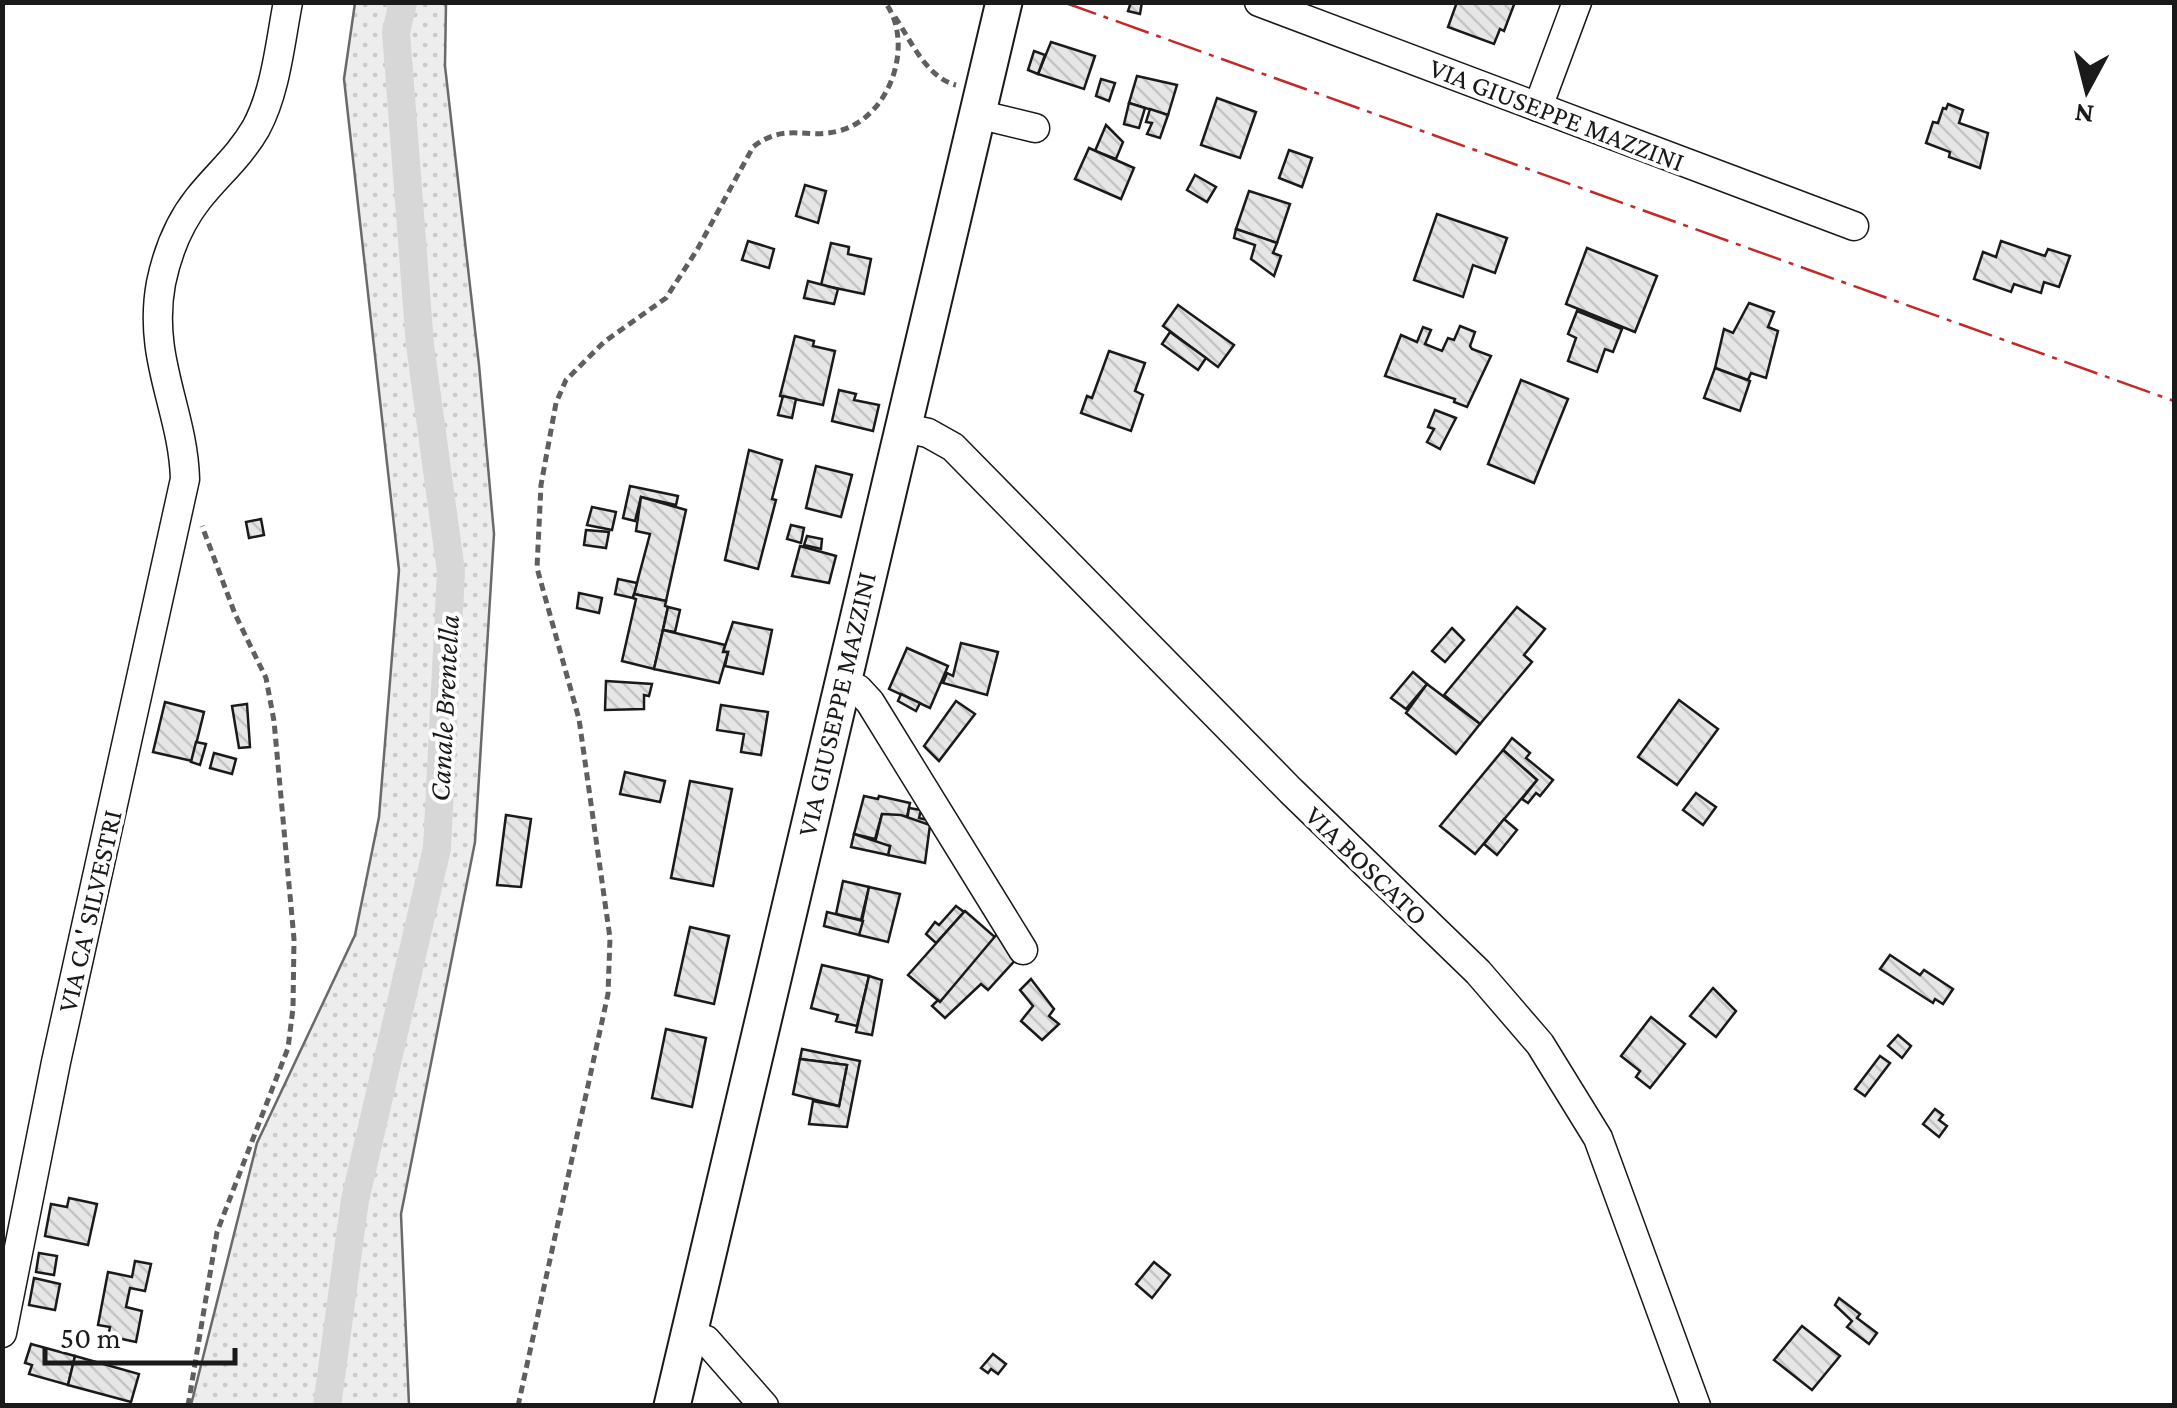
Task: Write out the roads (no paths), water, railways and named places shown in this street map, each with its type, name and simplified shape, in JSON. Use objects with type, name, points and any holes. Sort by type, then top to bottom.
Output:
[{"type":"main road","name":"VIA GIUSEPPE MAZZINI","points":[[672,1406],[1004,2]]},
{"type":"street","name":"VIA CA' SILVESTRI","points":[[2,1333],[56,1062],[183,490],[181,445],[157,335],[161,284],[174,238],[197,200],[228,168],[256,127],[276,66],[288,2]]},
{"type":"street","name":"VIA GIUSEPPE MAZZINI","points":[[1259,2],[1854,226]]},
{"type":"street","points":[[1538,107],[1577,2]]},
{"type":"street","points":[[980,103],[1035,128]]},
{"type":"street","name":"VIA BOSCATO","points":[[902,428],[928,433],[953,447],[1291,792],[1478,972],[1540,1044],[1598,1138],[1696,1406]]},
{"type":"street","points":[[840,684],[858,688],[870,702],[1023,950]]},
{"type":"street","points":[[688,1335],[706,1340],[764,1406]]},
{"type":"waterway","name":"Canale Brentella","points":[[327,1406],[355,1200],[437,848],[451,572],[420,345],[396,32],[403,2]]}]
